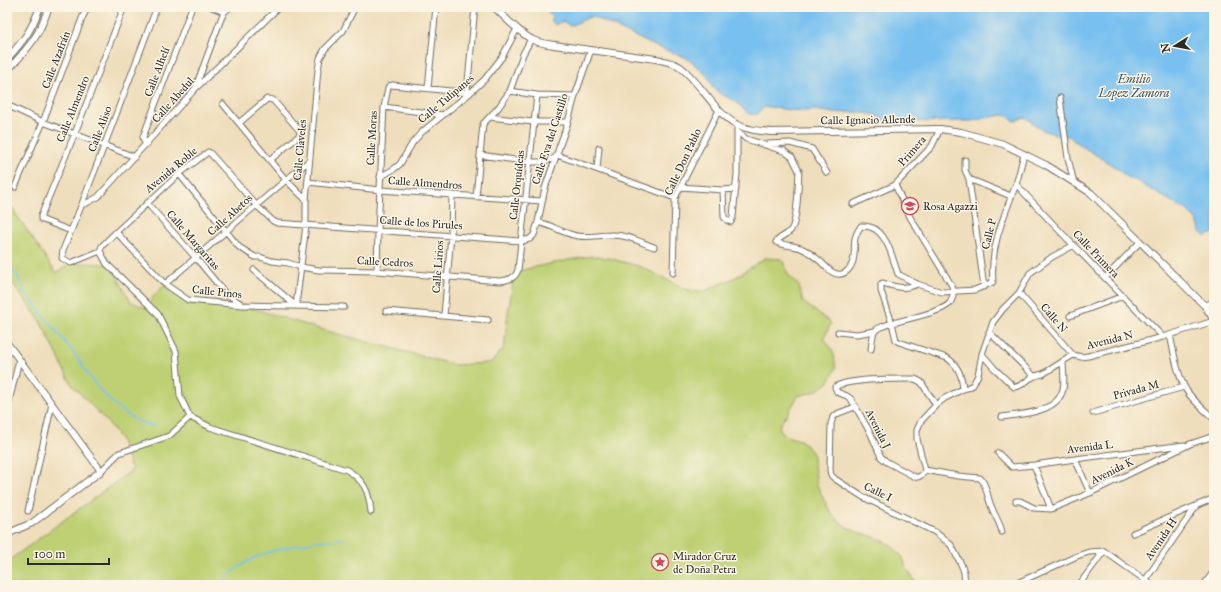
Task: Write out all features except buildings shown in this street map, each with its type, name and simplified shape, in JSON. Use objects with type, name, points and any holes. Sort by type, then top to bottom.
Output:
[{"type":"street","points":[[7,60],[28,35],[40,7]]},
{"type":"street","points":[[7,71],[24,53],[35,38],[49,7]]},
{"type":"street","name":"Calle Azafrán","points":[[14,187],[43,122],[88,7]]},
{"type":"street","name":"Calle Almendro","points":[[71,231],[41,219],[41,216],[124,7]]},
{"type":"street","name":"Calle Aliso","points":[[100,251],[71,263],[62,258],[63,250],[105,145],[157,7]]},
{"type":"street","name":"Calle Alhelí","points":[[147,144],[143,137],[192,7]]},
{"type":"street","points":[[212,7],[224,12]]},
{"type":"street","points":[[195,89],[224,12],[230,7]]},
{"type":"street","name":"Calle Abedul","points":[[82,204],[98,198],[195,89],[279,7]]},
{"type":"street","name":"Calle Claveles","points":[[296,306],[306,225],[309,161],[320,58],[324,49],[343,31],[355,7]]},
{"type":"street","points":[[428,88],[436,7]]},
{"type":"street","points":[[469,92],[475,7]]},
{"type":"street","name":"Calle Ignacio Allende","points":[[494,7],[531,39],[544,44],[671,62],[681,67],[737,128],[748,128],[772,132],[940,129],[961,132],[1003,144],[1024,154],[1091,193],[1205,306],[1214,320]]},
{"type":"street","name":"Calle Tulipanes","points":[[380,177],[400,164],[413,142],[422,132],[494,69],[518,28]]},
{"type":"street","points":[[476,197],[483,124],[498,108],[510,91],[523,54],[531,39]]},
{"type":"street","name":"Calle Eva del Castillo","points":[[534,236],[544,188],[568,122],[575,96],[591,50]]},
{"type":"street","name":"Calle Moras","points":[[377,271],[384,108],[388,88],[390,86],[469,92]]},
{"type":"street","points":[[510,91],[537,95],[575,96]]},
{"type":"street","name":"Calle Orquídeas","points":[[514,277],[518,270],[537,95]]},
{"type":"street","points":[[1060,98],[1068,158],[1074,183]]},
{"type":"street","points":[[239,123],[267,99],[270,99],[278,106],[300,132],[312,134]]},
{"type":"street","points":[[223,104],[286,180],[306,200]]},
{"type":"street","points":[[7,105],[43,122],[135,157]]},
{"type":"street","points":[[384,108],[443,115]]},
{"type":"street","name":"Calle Don Pablo","points":[[673,273],[675,198],[719,110]]},
{"type":"street","points":[[490,117],[533,122],[568,122]]},
{"type":"street","points":[[737,128],[746,139],[784,151],[792,157],[799,171],[795,221],[790,231],[776,242],[803,250],[820,261],[833,273],[841,274],[847,272],[852,264],[854,239],[858,230],[861,226],[870,226],[878,231],[887,243],[898,274],[917,284],[942,292],[975,290],[984,286],[965,160]]},
{"type":"street","points":[[723,190],[724,217],[731,222],[734,218],[737,174],[737,128]]},
{"type":"street","name":"Primera","points":[[895,185],[932,146],[940,129]]},
{"type":"street","points":[[270,160],[300,135],[300,132]]},
{"type":"street","points":[[763,144],[790,143],[812,149],[827,173]]},
{"type":"street","points":[[597,169],[599,148]]},
{"type":"street","name":"Avenida Roble","points":[[147,204],[179,174],[208,152]]},
{"type":"street","name":"Calle de los Pirules","points":[[208,152],[256,204],[273,221],[277,223],[521,241],[530,239],[534,236]]},
{"type":"street","name":"Calle P","points":[[984,286],[993,282],[992,266],[997,235],[1016,184],[1024,154]]},
{"type":"street","points":[[480,155],[530,162],[542,162],[556,157],[597,169],[675,198]]},
{"type":"street","name":"Calle Abetos","points":[[165,284],[226,232],[256,204],[309,161]]},
{"type":"street","points":[[179,174],[226,232]]},
{"type":"street","points":[[969,179],[1011,196]]},
{"type":"street","name":"Calle Almendros","points":[[308,182],[380,190],[542,201]]},
{"type":"street","name":"Calle Primera","points":[[1016,184],[1049,221],[1163,337]]},
{"type":"street","points":[[838,332],[857,334],[875,331],[892,323],[940,310],[949,304],[954,296],[952,286],[910,217],[895,185],[853,204]]},
{"type":"street","points":[[680,187],[723,190],[736,189]]},
{"type":"street","name":"Calle Lirios","points":[[444,316],[448,276],[452,195]]},
{"type":"street","points":[[147,204],[116,232],[102,246],[100,251],[107,264],[158,314],[176,351],[180,396],[190,417],[210,427],[348,470],[356,474],[363,483],[369,497],[371,512]]},
{"type":"street","name":"Calle Margaritas","points":[[147,204],[196,258],[225,293],[242,305]]},
{"type":"street","points":[[538,222],[582,237],[611,234],[623,236],[654,247]]},
{"type":"street","name":"Calle Pinos","points":[[116,232],[165,284],[188,300],[242,305],[344,307]]},
{"type":"street","name":"Calle Cedros","points":[[226,232],[239,247],[255,257],[320,270],[377,271],[500,281],[509,280],[514,277]]},
{"type":"street","points":[[1105,278],[1140,242]]},
{"type":"street","points":[[1002,532],[1000,524],[988,500],[985,486],[980,478],[925,470],[917,439],[917,430],[921,421],[936,405],[946,398],[973,385],[978,375],[982,354],[993,322],[1003,309],[1019,293],[1030,273],[1052,257],[1074,245]]},
{"type":"street","points":[[254,270],[296,306]]},
{"type":"street","points":[[917,284],[912,287],[898,288],[883,283],[880,284],[896,340],[947,358],[954,362],[960,374],[963,389]]},
{"type":"street","name":"Calle N","points":[[1019,293],[1073,355]]},
{"type":"street","points":[[1070,316],[1123,296]]},
{"type":"street","points":[[1205,306],[1214,301]]},
{"type":"street","points":[[386,311],[488,320]]},
{"type":"street","name":"Avenida N","points":[[982,354],[1014,387],[1017,387],[1021,386],[1034,376],[1043,374],[1073,355],[1081,357],[1088,356],[1170,335],[1214,320]]},
{"type":"street","points":[[871,349],[875,331]]},
{"type":"street","points":[[989,332],[1034,376]]},
{"type":"street","points":[[1170,335],[1176,362],[1184,387],[1214,419]]},
{"type":"street","points":[[7,343],[102,471]]},
{"type":"street","points":[[7,410],[19,360]]},
{"type":"street","points":[[1002,416],[1038,412],[1058,400],[1063,389],[1063,361]]},
{"type":"street","name":"Avenida J","points":[[925,470],[923,475],[917,478],[887,462],[881,457],[871,434],[851,400],[847,396],[837,392],[835,387],[846,383],[875,380],[916,379],[921,382],[936,405]]},
{"type":"street","name":"Privada M","points":[[1092,412],[1184,387]]},
{"type":"street","points":[[28,511],[52,404]]},
{"type":"street","name":"Calle I","points":[[855,407],[833,417],[831,424],[831,475],[863,497],[935,532],[951,545],[964,572],[965,585]]},
{"type":"street","points":[[7,534],[32,523],[102,471],[119,453],[169,436],[190,417]]},
{"type":"street","name":"Avenida K","points":[[1016,501],[1020,501],[1034,508],[1051,509],[1090,493],[1190,444],[1214,436]]},
{"type":"street","name":"Avenida L","points":[[998,453],[1012,467],[1190,444]]},
{"type":"street","points":[[1075,459],[1090,493]]},
{"type":"street","points":[[1034,465],[1051,509]]},
{"type":"street","points":[[1133,533],[1197,504],[1214,498]]},
{"type":"street","name":"Avenida H","points":[[1142,585],[1197,504]]},
{"type":"street","points":[[1079,585],[1104,551]]},
{"type":"street","points":[[1015,584],[1077,556],[1089,552],[1104,551],[1152,585]]},
{"type":"street","points":[[1204,585],[1214,571]]},
{"type":"green space","points":[[7,201],[56,273],[71,263],[107,264],[115,273],[131,302],[146,308],[153,297],[165,284],[172,294],[188,300],[242,305],[316,328],[455,365],[492,362],[504,348],[514,277],[518,270],[591,256],[609,258],[641,267],[688,290],[705,291],[736,277],[765,258],[782,259],[788,274],[799,286],[803,302],[831,323],[824,338],[833,351],[836,368],[828,383],[814,392],[798,396],[779,426],[780,429],[787,436],[801,440],[812,452],[817,485],[832,515],[845,526],[859,533],[875,537],[890,544],[903,557],[905,565],[917,585],[7,585],[7,562],[132,470],[120,439],[109,424],[72,385],[39,319],[7,276]]},
{"type":"water","name":"Emilio Lopez Zamora","points":[[541,7],[1214,7],[1214,233],[1205,236],[1200,232],[1199,226],[1194,217],[1187,210],[1137,181],[1126,177],[1118,169],[1074,141],[1069,136],[1047,132],[1024,117],[1016,121],[1012,120],[1008,116],[1002,115],[971,121],[897,122],[884,120],[878,116],[870,114],[856,112],[834,113],[815,110],[789,110],[770,107],[764,107],[759,113],[754,115],[749,114],[735,101],[719,93],[713,87],[707,76],[685,57],[655,46],[592,16],[570,26],[563,21],[555,25],[547,10]]},
{"type":"waterway","points":[[7,261],[20,280],[30,299],[70,348],[104,395],[119,409],[135,420],[154,426]]},
{"type":"waterway","points":[[217,585],[240,566],[256,557],[275,550],[316,541],[344,539]]},
{"type":"place","name":"Rosa Agazzi","points":[[910,206]]},
{"type":"place","name":"Mirador Cruz de Doña Petra","points":[[660,562]]}]
